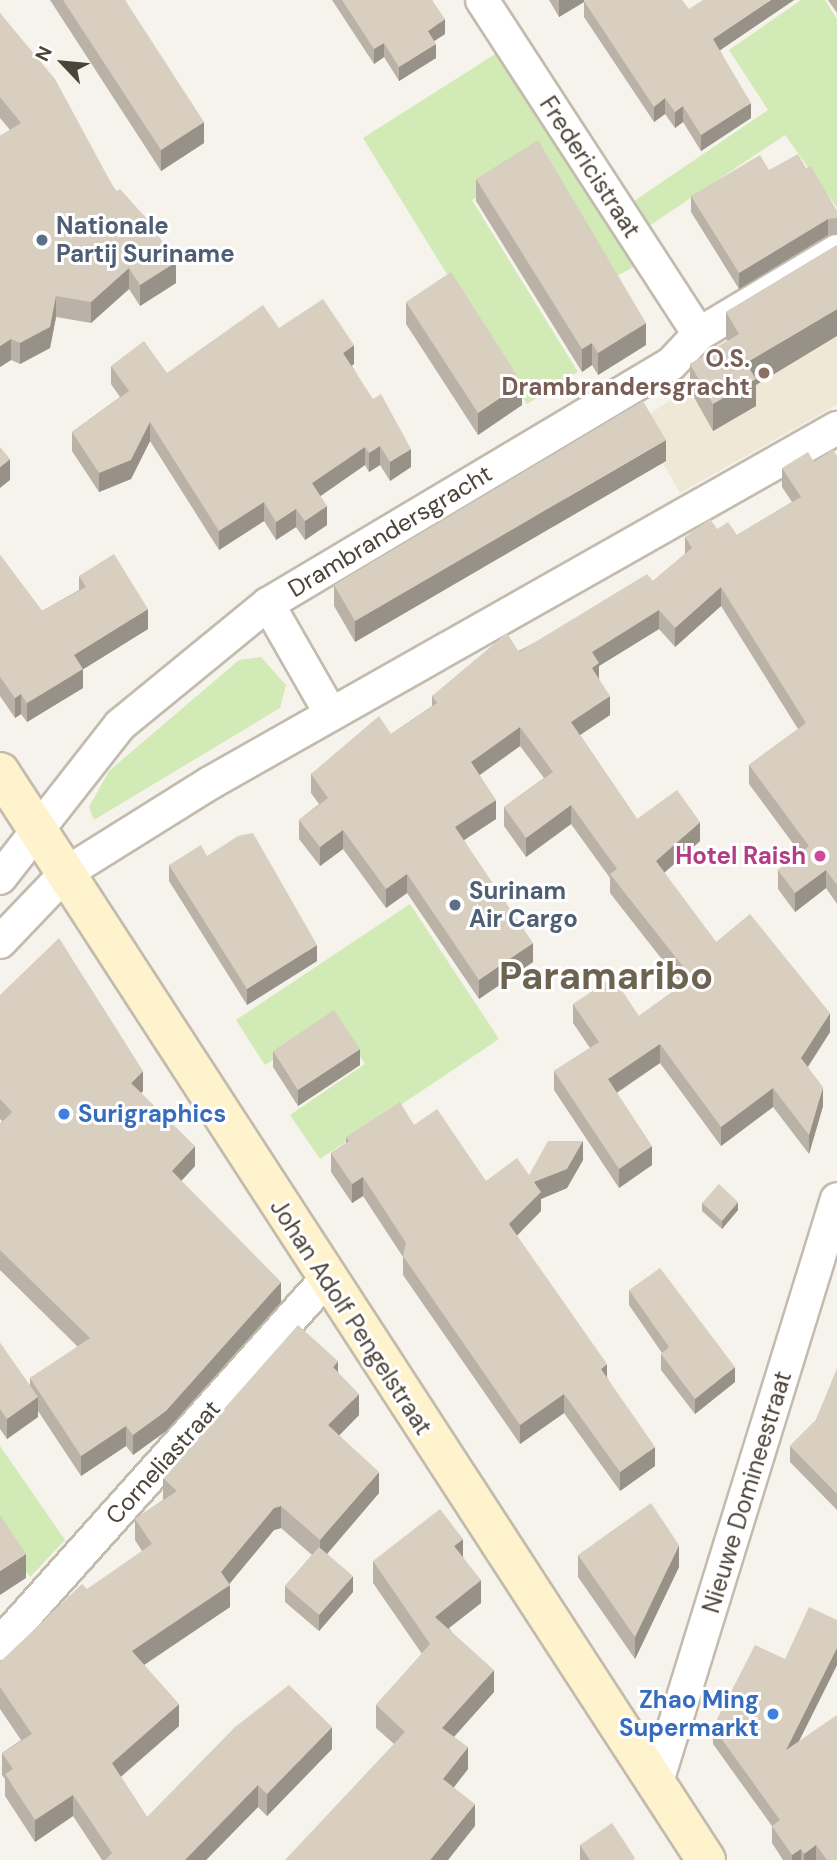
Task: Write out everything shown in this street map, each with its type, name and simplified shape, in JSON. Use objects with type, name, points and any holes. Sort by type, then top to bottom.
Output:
[{"type":"main road","name":"Johan Adolf Pengelstraat","points":[[0,772],[326,1279],[706,1860]]},
{"type":"street","name":"Fredericistraat","points":[[482,0],[699,334]]},
{"type":"street","name":"Drambrandersgracht","points":[[0,878],[38,833],[120,725],[268,604],[671,364],[699,334],[837,251]]},
{"type":"street","points":[[0,942],[66,873],[331,714],[837,428]]},
{"type":"street","points":[[268,604],[331,714]]},
{"type":"street","name":"Nieuwe Domineestraat","points":[[656,1785],[837,1199]]},
{"type":"street","name":"Corneliastraat","points":[[0,1644],[326,1279]]},
{"type":"shaded area","name":"O.S. Drambrandersgracht","points":[[837,265],[837,405],[680,493],[639,421],[684,391],[700,355],[722,334]]},
{"type":"green space","points":[[801,0],[825,0],[837,19],[837,208],[785,135],[646,228],[631,203],[768,110],[729,50]]},
{"type":"green space","points":[[500,51],[639,264],[613,278],[538,160],[472,200],[578,372],[527,404],[363,138]]},
{"type":"green space","points":[[261,657],[286,685],[280,708],[94,820],[89,807],[109,771],[239,660]]},
{"type":"green space","points":[[410,904],[499,1039],[320,1159],[290,1115],[365,1064],[335,1020],[265,1065],[236,1020]]},
{"type":"green space","points":[[0,1446],[65,1540],[30,1577],[0,1533]]},
{"type":"building","points":[[63,0],[125,0],[204,122],[161,150]]},
{"type":"building","points":[[342,0],[432,0],[445,19],[428,31],[436,44],[399,67],[384,43],[374,49]]},
{"type":"building","points":[[585,0],[682,0],[689,9],[703,0],[771,0],[713,39],[751,103],[701,135],[683,106],[675,112],[665,98],[654,107]]},
{"type":"building","points":[[0,13],[55,79],[116,192],[120,189],[147,219],[176,262],[140,285],[129,268],[91,302],[56,296],[50,327],[20,343],[11,339],[0,346],[0,136],[21,123],[0,97]]},
{"type":"building","points":[[538,140],[646,323],[598,353],[592,343],[582,349],[476,179]]},
{"type":"building","points":[[798,154],[806,168],[811,166],[837,211],[837,218],[828,219],[739,273],[691,196],[760,155],[769,170]]},
{"type":"building","points":[[837,245],[837,309],[746,363],[756,379],[713,404],[690,364],[739,334],[726,312]]},
{"type":"building","points":[[451,272],[522,383],[478,413],[406,302]]},
{"type":"building","points":[[323,299],[354,345],[343,353],[373,399],[381,394],[411,449],[390,462],[380,446],[369,453],[365,447],[312,483],[327,506],[305,521],[296,509],[276,522],[264,502],[219,531],[150,422],[131,460],[99,473],[72,432],[129,391],[111,366],[144,341],[167,373],[263,305],[279,328]]},
{"type":"building","points":[[643,401],[666,440],[355,621],[334,585]]},
{"type":"building","points":[[0,447],[10,459],[0,467]]},
{"type":"building","points":[[833,450],[837,456],[837,885],[826,870],[795,893],[778,870],[809,846],[749,765],[806,723],[721,587],[675,628],[659,610],[592,652],[599,663],[592,668],[610,696],[571,722],[637,819],[677,790],[700,822],[656,861],[716,942],[750,914],[830,1013],[801,1058],[823,1087],[809,1135],[773,1088],[721,1127],[660,1044],[608,1079],[652,1146],[619,1169],[554,1071],[599,1042],[573,1004],[613,977],[639,1016],[692,978],[610,874],[617,869],[571,805],[526,838],[504,807],[553,772],[520,727],[471,762],[496,800],[455,827],[533,943],[479,980],[407,874],[386,889],[343,830],[320,847],[299,820],[328,798],[311,774],[379,716],[391,734],[437,703],[432,696],[507,633],[519,652],[647,574],[653,581],[692,548],[685,537],[710,519],[717,529],[728,522],[737,535],[801,497],[782,468],[808,452],[814,462]]},
{"type":"building","points":[[114,554],[148,609],[74,655],[83,669],[27,703],[21,694],[15,698],[0,677],[0,555],[42,611],[86,587],[79,576]]},
{"type":"building","points":[[253,833],[317,945],[247,989],[169,865],[201,845],[207,856],[238,836]]},
{"type":"building","points":[[59,938],[143,1071],[131,1083],[195,1146],[172,1171],[281,1282],[166,1411],[133,1435],[126,1426],[81,1456],[30,1378],[90,1338],[0,1250],[0,1124],[12,1112],[0,1099],[0,995]]},
{"type":"building","points":[[334,1010],[360,1049],[298,1090],[273,1051]]},
{"type":"building","points":[[400,1102],[414,1125],[437,1109],[486,1181],[517,1158],[529,1175],[548,1141],[583,1141],[567,1169],[534,1182],[541,1192],[509,1224],[607,1364],[601,1369],[655,1447],[620,1472],[564,1394],[520,1425],[403,1256],[406,1243],[363,1177],[352,1184],[331,1153],[349,1141],[346,1137]]},
{"type":"building","points":[[719,1184],[738,1202],[722,1221],[702,1203]]},
{"type":"building","points":[[660,1268],[735,1367],[695,1399],[661,1354],[669,1347],[629,1290]]},
{"type":"building","points":[[298,1325],[338,1361],[333,1367],[359,1394],[328,1425],[379,1472],[320,1540],[281,1506],[274,1508],[221,1572],[230,1585],[132,1651],[179,1704],[112,1763],[147,1817],[235,1727],[289,1685],[332,1727],[267,1794],[258,1785],[185,1860],[105,1860],[112,1853],[73,1795],[35,1820],[5,1774],[13,1769],[2,1753],[32,1734],[0,1687],[0,1662],[82,1584],[87,1589],[152,1544],[135,1519],[177,1491],[163,1478]]},
{"type":"building","points":[[0,1343],[38,1397],[7,1419],[0,1409]]},
{"type":"building","points":[[837,1369],[837,1494],[790,1446],[816,1420]]},
{"type":"building","points":[[651,1503],[679,1545],[635,1637],[578,1555]]},
{"type":"building","points":[[440,1509],[463,1539],[454,1546],[481,1580],[435,1617],[494,1670],[442,1728],[468,1747],[443,1779],[475,1804],[430,1860],[285,1860],[405,1732],[376,1705],[430,1644],[373,1561]]},
{"type":"building","points":[[0,1515],[26,1554],[0,1571]]},
{"type":"building","points":[[319,1547],[353,1576],[319,1615],[285,1586]]},
{"type":"building","points":[[809,1607],[837,1620],[837,1648],[786,1750],[837,1715],[837,1860],[827,1860],[816,1845],[804,1854],[801,1849],[792,1855],[772,1826],[780,1820],[713,1727],[755,1645],[785,1659]]},
{"type":"building","points":[[612,1823],[635,1858],[590,1860],[580,1845]]},
{"type":"place","name":"Nationale Partij Suriname","points":[[42,240]]},
{"type":"place","name":"O.S. Drambrandersgracht","points":[[764,373]]},
{"type":"place","name":"Hotel Raish","points":[[820,856]]},
{"type":"place","name":"Surinam Air Cargo","points":[[455,905]]},
{"type":"place","name":"Surigraphics","points":[[64,1114]]},
{"type":"place","name":"Zhao Ming Supermarkt","points":[[773,1714]]},
{"type":"district","name":"Paramaribo","points":[[606,977]]}]
